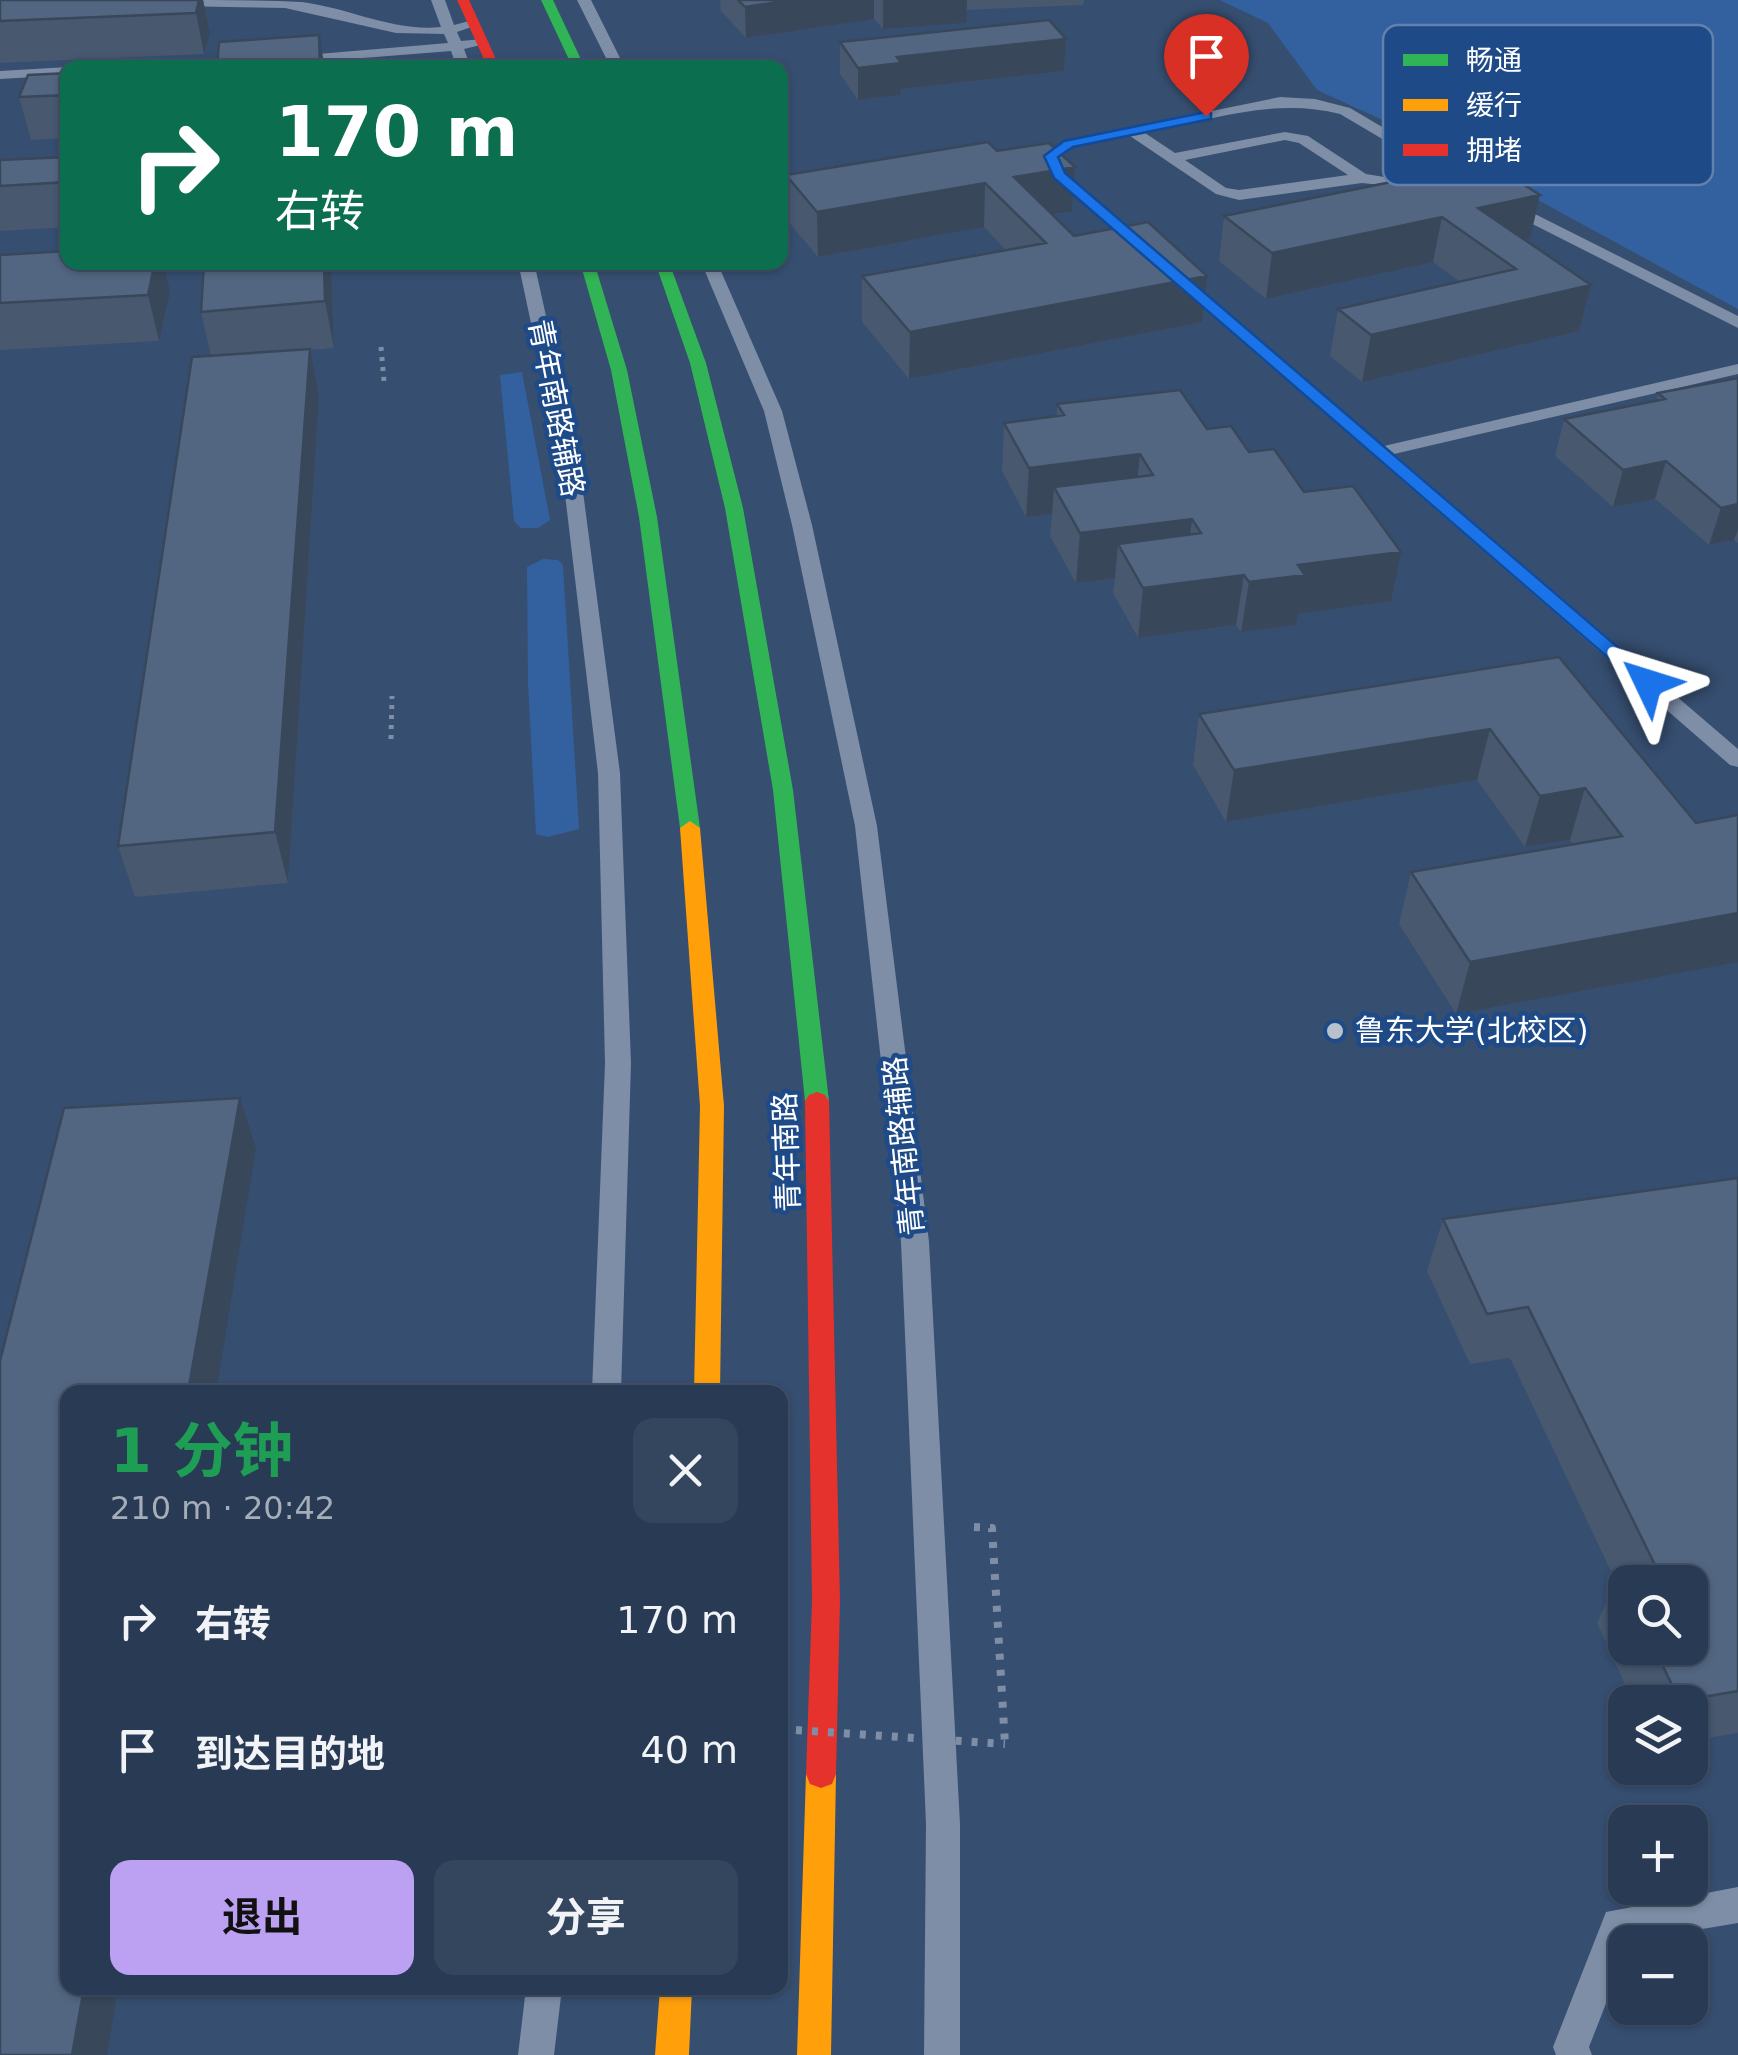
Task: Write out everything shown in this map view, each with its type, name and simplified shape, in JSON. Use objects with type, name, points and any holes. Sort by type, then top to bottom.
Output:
[{"type":"main road","points":[[464,0],[490,60]]},
{"type":"main road","points":[[546,0],[575,60]]},
{"type":"main road","points":[[588,270],[619,370],[648,516],[686,796],[712,1106],[707,1385]]},
{"type":"main road","name":"青年南路","points":[[665,270],[698,364],[734,508],[783,790],[817,1102],[826,1601],[814,2055]]},
{"type":"main road","points":[[672,2055],[676,1995]]},
{"type":"lane","points":[[438,0],[461,60]]},
{"type":"lane","points":[[584,0],[614,60]]},
{"type":"lane","points":[[153,2],[266,2],[320,9],[391,30],[453,39]]},
{"type":"lane","points":[[295,60],[369,56],[478,34]]},
{"type":"lane","points":[[0,75],[60,72]]},
{"type":"lane","points":[[1383,133],[1345,111],[1316,102],[1280,101],[1069,144],[1050,156],[1059,175],[1738,760]]},
{"type":"lane","points":[[1133,131],[1220,191],[1239,196],[1362,178],[1383,181]]},
{"type":"lane","points":[[1172,158],[1285,136],[1304,140],[1362,178]]},
{"type":"lane","points":[[1406,185],[1494,199]]},
{"type":"lane","points":[[1470,185],[1738,323]]},
{"type":"lane","name":"青年南路辅路","points":[[528,270],[571,470],[609,773],[618,1063],[607,1385]]},
{"type":"lane","name":"青年南路辅路","points":[[711,270],[773,411],[802,526],[870,864],[915,1242],[942,1824],[942,2055]]},
{"type":"lane","points":[[1380,452],[1738,369]]},
{"type":"lane","points":[[1574,2055],[1570,2047],[1619,1925],[1738,1905]]},
{"type":"lane","points":[[536,2055],[543,1995]]},
{"type":"path","points":[[380,347],[384,380]]},
{"type":"path","points":[[391,739],[392,696]]},
{"type":"path","points":[[788,1730],[1005,1744],[992,1528],[968,1527]]},
{"type":"shaded area","points":[[1220,0],[1738,0],[1738,309],[1510,185],[1713,185],[1713,25],[1383,25],[1383,120],[1317,90],[1268,23]]},
{"type":"shaded area","points":[[522,372],[550,520],[538,528],[521,528],[514,521],[500,375]]},
{"type":"shaded area","points":[[543,559],[558,560],[563,565],[579,829],[548,837],[536,834],[528,683],[527,567]]},
{"type":"building","points":[[0,0],[199,0],[196,13],[0,21]]},
{"type":"building","points":[[738,0],[791,0],[745,7]]},
{"type":"building","points":[[1049,20],[1066,39],[897,57],[901,63],[858,68],[840,42]]},
{"type":"building","points":[[319,35],[320,60],[218,60],[219,42]]},
{"type":"building","points":[[60,73],[60,95],[19,97],[28,75]]},
{"type":"building","points":[[988,142],[997,151],[1049,143],[1075,167],[1014,177],[1074,236],[1148,222],[1207,276],[910,332],[862,276],[1046,243],[985,183],[817,212],[788,175]]},
{"type":"building","points":[[60,157],[60,182],[0,186],[0,160]]},
{"type":"building","points":[[1383,184],[1525,185],[1540,195],[1478,208],[1591,285],[1371,335],[1338,309],[1516,269],[1442,217],[1272,253],[1224,216]]},
{"type":"building","points":[[60,251],[60,270],[153,270],[148,295],[0,303],[0,255]]},
{"type":"building","points":[[204,270],[324,270],[325,301],[201,312]]},
{"type":"building","points":[[310,349],[275,832],[118,846],[192,357]]},
{"type":"building","points":[[1738,378],[1738,504],[1721,508],[1666,461],[1623,470],[1564,419],[1665,399],[1658,393]]},
{"type":"building","points":[[1180,390],[1207,429],[1231,426],[1249,452],[1274,449],[1304,492],[1353,486],[1401,552],[1298,565],[1305,575],[1249,582],[1244,575],[1143,588],[1118,544],[1201,533],[1192,519],[1080,533],[1054,487],[1153,475],[1140,454],[1029,468],[1004,423],[1064,415],[1057,404]]},
{"type":"building","points":[[1559,657],[1696,823],[1738,815],[1738,913],[1470,962],[1411,872],[1622,836],[1585,788],[1540,796],[1490,729],[1234,770],[1199,714]]},
{"type":"building","points":[[240,1098],[189,1385],[60,1385],[60,1995],[83,1995],[72,2055],[0,2055],[0,1361],[64,1108]]},
{"type":"building","points":[[1738,1178],[1738,1691],[1708,1696],[1708,1685],[1672,1685],[1662,1665],[1708,1665],[1708,1565],[1655,1565],[1528,1307],[1487,1314],[1443,1219]]},
{"type":"traffic: fast","points":[[547,0],[575,60]]},
{"type":"traffic: fast","points":[[589,270],[619,370],[648,517],[690,828]]},
{"type":"traffic: fast","points":[[665,270],[698,363],[734,508],[783,790],[817,1101]]},
{"type":"traffic: slow","points":[[690,828],[712,1106],[707,1385]]},
{"type":"traffic: slow","points":[[814,2055],[821,1774]]},
{"type":"traffic: slow","points":[[672,2055],[676,1995]]},
{"type":"traffic: jam","points":[[463,0],[490,60]]},
{"type":"traffic: jam","points":[[817,1101],[826,1601],[821,1774]]},
{"type":"place","name":"鲁东大学(北校区)","points":[[1335,1031]]},
{"type":"route","points":[[1206,116],[1069,144],[1050,156],[1059,175],[1648,683]]}]
